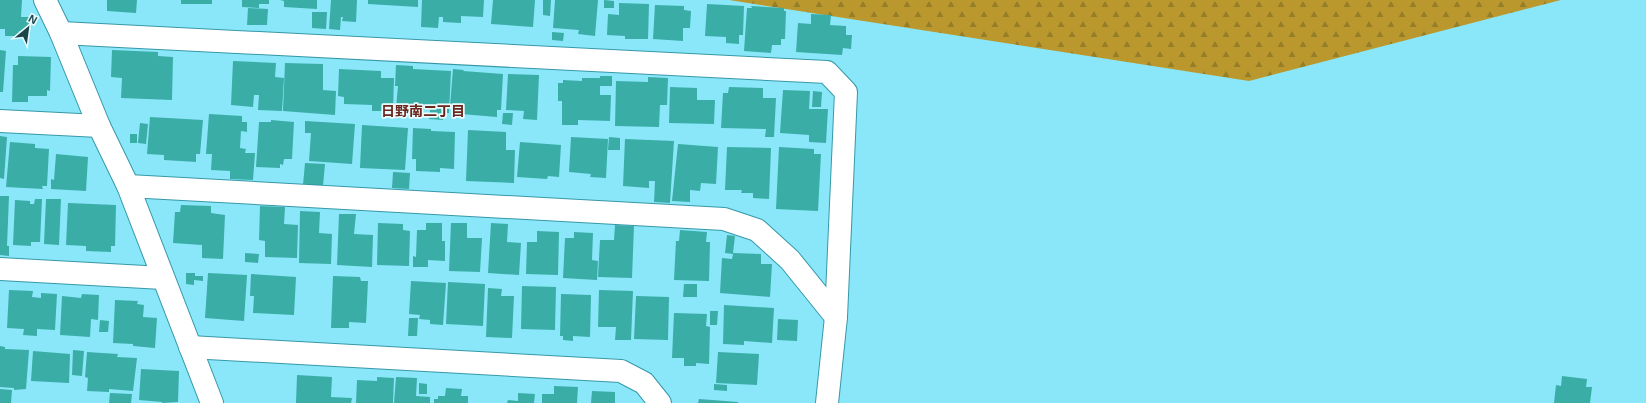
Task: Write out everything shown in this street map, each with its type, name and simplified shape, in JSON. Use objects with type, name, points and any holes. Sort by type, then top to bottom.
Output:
[{"type":"street","points":[[44,0],[61,33],[99,126],[128,186],[212,403]]},
{"type":"street","points":[[61,33],[826,72],[846,92],[836,317],[827,403]]},
{"type":"street","points":[[0,121],[99,126]]},
{"type":"street","points":[[128,186],[724,219],[757,230],[790,260],[836,317]]},
{"type":"street","points":[[0,269],[163,278]]},
{"type":"street","points":[[190,347],[622,371],[644,383],[660,403]]},
{"type":"green space","points":[[729,0],[1561,0],[1249,81]]},
{"type":"building","points":[[0,0],[22,0],[21,17],[29,17],[29,31],[19,31],[18,36],[5,36],[5,29],[0,29]]},
{"type":"building","points":[[107,0],[137,0],[136,13],[107,11]]},
{"type":"building","points":[[181,0],[212,0],[212,4],[181,4]]},
{"type":"building","points":[[242,0],[269,0],[269,4],[259,4],[259,8],[242,7]]},
{"type":"building","points":[[280,0],[317,0],[317,9],[284,7],[284,1]]},
{"type":"building","points":[[331,0],[357,0],[356,22],[342,21],[343,17],[341,17],[340,30],[329,29]]},
{"type":"building","points":[[368,0],[418,0],[418,7],[368,4]]},
{"type":"building","points":[[422,0],[484,0],[483,17],[461,16],[461,23],[443,22],[443,17],[439,17],[438,28],[421,27]]},
{"type":"building","points":[[493,0],[535,0],[533,27],[491,24]]},
{"type":"building","points":[[543,0],[551,0],[550,16],[543,15]]},
{"type":"building","points":[[555,0],[598,0],[595,36],[578,34],[579,30],[553,28]]},
{"type":"building","points":[[604,0],[614,1],[614,8],[604,8]]},
{"type":"building","points":[[619,3],[649,4],[648,39],[625,39],[625,36],[607,35],[608,14],[619,15]]},
{"type":"building","points":[[707,4],[744,6],[743,35],[739,35],[739,44],[726,43],[726,37],[705,36]]},
{"type":"building","points":[[655,5],[684,6],[684,10],[691,11],[690,28],[683,28],[683,41],[653,39]]},
{"type":"building","points":[[751,6],[784,8],[784,11],[786,11],[785,39],[781,39],[781,45],[772,45],[771,53],[744,51],[747,8],[752,8]]},
{"type":"building","points":[[248,8],[268,9],[267,25],[247,25]]},
{"type":"building","points":[[312,12],[327,12],[326,29],[312,28]]},
{"type":"building","points":[[811,14],[831,15],[830,25],[846,26],[846,35],[852,35],[851,49],[843,48],[842,55],[796,52],[798,23],[811,24]]},
{"type":"building","points":[[552,32],[564,33],[563,41],[552,40]]},
{"type":"building","points":[[0,50],[6,51],[3,92],[0,92]]},
{"type":"building","points":[[112,50],[158,52],[158,56],[173,57],[172,100],[121,98],[122,78],[111,77]]},
{"type":"building","points":[[18,56],[51,57],[50,91],[47,90],[47,96],[28,96],[28,102],[12,102],[13,65],[18,65]]},
{"type":"building","points":[[233,61],[276,63],[275,77],[284,78],[282,111],[258,110],[259,95],[254,95],[253,107],[231,105]]},
{"type":"building","points":[[285,63],[323,64],[323,90],[336,91],[335,115],[283,111]]},
{"type":"building","points":[[396,65],[413,66],[413,69],[451,71],[449,113],[443,113],[443,120],[429,119],[430,110],[396,108],[398,86],[395,86]]},
{"type":"building","points":[[339,69],[381,71],[381,78],[394,78],[393,111],[372,111],[372,105],[344,104],[344,97],[338,96]]},
{"type":"building","points":[[453,69],[503,74],[501,110],[497,110],[497,117],[461,114],[461,107],[450,106]]},
{"type":"building","points":[[508,74],[539,75],[537,120],[523,119],[524,111],[506,110]]},
{"type":"building","points":[[600,76],[612,76],[612,86],[600,86],[600,95],[611,95],[610,121],[578,120],[578,125],[562,125],[562,101],[558,101],[558,83],[563,83],[563,80],[582,81],[582,78],[600,78]]},
{"type":"building","points":[[648,77],[668,78],[667,105],[660,105],[659,127],[615,126],[616,81],[648,82]]},
{"type":"building","points":[[670,87],[697,88],[697,100],[715,100],[714,124],[669,123]]},
{"type":"building","points":[[729,87],[763,88],[763,98],[776,98],[774,137],[765,137],[766,129],[721,128],[723,93],[728,93]]},
{"type":"building","points":[[783,90],[810,91],[809,109],[828,109],[826,143],[809,142],[809,135],[780,133]]},
{"type":"building","points":[[813,91],[822,92],[821,107],[812,107]]},
{"type":"building","points":[[503,113],[513,113],[512,125],[502,124]]},
{"type":"building","points":[[209,114],[242,116],[242,122],[247,122],[247,132],[241,131],[240,148],[246,149],[245,153],[255,153],[253,180],[230,179],[230,171],[211,170],[212,154],[206,154]]},
{"type":"building","points":[[150,117],[203,120],[200,154],[196,154],[196,162],[164,160],[164,155],[147,154]]},
{"type":"building","points":[[271,120],[294,122],[292,159],[284,159],[283,165],[280,164],[280,168],[256,167],[259,122],[271,122]]},
{"type":"building","points":[[305,121],[355,124],[352,164],[309,161],[311,133],[305,133]]},
{"type":"building","points":[[140,123],[148,124],[146,144],[138,143]]},
{"type":"building","points":[[362,125],[408,128],[405,170],[360,168]]},
{"type":"building","points":[[413,128],[431,129],[431,131],[455,132],[454,169],[440,168],[440,172],[416,171],[416,159],[412,159]]},
{"type":"building","points":[[468,130],[506,132],[506,150],[515,150],[514,183],[466,181]]},
{"type":"building","points":[[130,134],[137,134],[137,143],[130,143]]},
{"type":"building","points":[[0,136],[7,137],[4,179],[0,178]]},
{"type":"building","points":[[571,137],[608,139],[606,178],[590,177],[591,174],[569,172]]},
{"type":"building","points":[[609,137],[620,138],[620,150],[608,150]]},
{"type":"building","points":[[625,139],[674,141],[670,203],[654,202],[655,181],[649,181],[649,188],[623,186]]},
{"type":"building","points":[[10,142],[35,144],[35,148],[49,149],[47,186],[42,186],[43,189],[6,187]]},
{"type":"building","points":[[520,142],[561,145],[559,177],[548,176],[547,179],[517,177]]},
{"type":"building","points":[[678,144],[718,147],[716,184],[701,183],[700,191],[690,190],[690,202],[672,201]]},
{"type":"building","points":[[727,147],[771,148],[769,199],[753,198],[753,193],[741,193],[742,190],[725,190]]},
{"type":"building","points":[[779,147],[814,149],[814,154],[821,154],[818,211],[776,209]]},
{"type":"building","points":[[56,154],[88,157],[86,191],[51,189],[51,179],[54,180]]},
{"type":"building","points":[[305,163],[325,164],[323,186],[303,185]]},
{"type":"building","points":[[393,172],[410,173],[409,189],[392,188]]},
{"type":"building","points":[[0,196],[9,196],[7,246],[9,246],[9,256],[0,255]]},
{"type":"building","points":[[35,199],[42,199],[40,242],[31,242],[31,246],[13,245],[15,200],[30,201],[30,204],[34,204]]},
{"type":"building","points":[[46,199],[61,199],[59,245],[44,244]]},
{"type":"building","points":[[68,203],[116,205],[115,246],[111,246],[111,252],[86,251],[86,246],[66,245]]},
{"type":"building","points":[[181,205],[211,206],[211,213],[225,215],[223,259],[202,258],[202,245],[173,243],[175,212],[180,212]]},
{"type":"building","points":[[260,206],[285,207],[284,224],[298,225],[297,258],[265,257],[265,241],[259,240]]},
{"type":"building","points":[[300,211],[320,212],[319,233],[332,234],[331,264],[299,263]]},
{"type":"building","points":[[339,214],[356,214],[354,234],[373,235],[372,267],[337,265]]},
{"type":"building","points":[[378,223],[403,224],[403,230],[410,231],[409,266],[377,265]]},
{"type":"building","points":[[426,223],[442,223],[442,241],[445,241],[445,261],[428,260],[428,267],[413,267],[413,256],[416,257],[417,230],[426,230]]},
{"type":"building","points":[[451,223],[467,223],[467,238],[482,238],[480,272],[449,271]]},
{"type":"building","points":[[491,223],[508,224],[507,242],[521,243],[519,275],[488,273]]},
{"type":"building","points":[[615,225],[634,226],[632,278],[598,277],[600,240],[614,240]]},
{"type":"building","points":[[680,230],[707,232],[706,242],[710,242],[709,281],[674,280],[676,241],[679,241]]},
{"type":"building","points":[[537,231],[559,232],[558,275],[526,274],[527,242],[537,242]]},
{"type":"building","points":[[574,232],[593,233],[592,260],[598,261],[597,280],[563,278],[565,238],[574,238]]},
{"type":"building","points":[[727,235],[735,236],[733,253],[761,254],[761,264],[772,264],[770,297],[720,293],[722,258],[732,259],[733,254],[725,253]]},
{"type":"building","points":[[245,253],[259,254],[258,263],[245,262]]},
{"type":"building","points":[[186,273],[195,273],[195,276],[203,276],[203,281],[194,280],[194,285],[186,284]]},
{"type":"building","points":[[208,273],[247,275],[244,321],[205,318]]},
{"type":"building","points":[[251,274],[296,277],[294,315],[253,313],[254,296],[250,296]]},
{"type":"building","points":[[333,276],[360,277],[361,281],[368,281],[366,323],[349,322],[349,328],[331,328]]},
{"type":"building","points":[[411,281],[446,283],[443,325],[430,324],[430,320],[419,319],[420,315],[409,314]]},
{"type":"building","points":[[448,282],[485,284],[483,326],[446,324]]},
{"type":"building","points":[[684,284],[697,284],[697,297],[683,297]]},
{"type":"building","points":[[522,286],[556,287],[555,330],[521,329]]},
{"type":"building","points":[[488,288],[502,289],[501,296],[514,296],[512,338],[486,337]]},
{"type":"building","points":[[9,290],[33,291],[32,297],[41,298],[41,293],[57,294],[55,330],[37,329],[37,336],[23,335],[24,329],[7,328]]},
{"type":"building","points":[[599,290],[633,291],[631,340],[615,340],[616,327],[598,327]]},
{"type":"building","points":[[82,294],[99,295],[98,320],[91,319],[90,337],[60,335],[62,296],[81,298]]},
{"type":"building","points":[[561,294],[591,295],[590,337],[573,336],[573,341],[563,340],[563,336],[560,336]]},
{"type":"building","points":[[636,296],[669,297],[668,340],[634,339]]},
{"type":"building","points":[[115,300],[138,301],[137,304],[144,305],[143,317],[157,318],[155,348],[133,346],[133,344],[113,343]]},
{"type":"building","points":[[724,305],[774,308],[772,343],[744,341],[744,345],[723,344]]},
{"type":"building","points":[[710,311],[718,311],[717,325],[710,325]]},
{"type":"building","points":[[674,313],[707,314],[706,326],[710,327],[709,364],[696,363],[696,366],[684,366],[684,358],[672,358]]},
{"type":"building","points":[[409,318],[418,318],[417,336],[408,336]]},
{"type":"building","points":[[778,319],[798,320],[797,341],[777,340]]},
{"type":"building","points":[[100,320],[109,321],[108,332],[99,332]]},
{"type":"building","points":[[0,346],[5,347],[5,349],[29,350],[26,389],[14,390],[14,388],[0,387]]},
{"type":"building","points":[[73,350],[84,351],[82,376],[72,375]]},
{"type":"building","points":[[33,351],[70,354],[69,383],[31,381]]},
{"type":"building","points":[[87,352],[118,354],[117,357],[137,358],[133,391],[109,389],[109,392],[87,391],[88,378],[85,377]]},
{"type":"building","points":[[718,352],[759,354],[757,385],[716,383]]},
{"type":"building","points":[[141,369],[179,371],[178,402],[162,403],[139,400]]},
{"type":"building","points":[[297,375],[332,377],[331,397],[352,398],[351,403],[296,403]]},
{"type":"building","points":[[1562,376],[1587,379],[1586,387],[1592,387],[1590,403],[1554,403],[1556,385],[1561,386]]},
{"type":"building","points":[[377,377],[394,378],[393,403],[356,403],[357,380],[377,381]]},
{"type":"building","points":[[396,377],[417,378],[416,396],[430,397],[430,403],[394,403]]},
{"type":"building","points":[[419,383],[427,384],[427,394],[419,394]]},
{"type":"building","points":[[714,384],[727,385],[727,391],[714,390]]},
{"type":"building","points":[[554,386],[578,387],[577,403],[542,403],[542,394],[554,394]]},
{"type":"building","points":[[446,388],[462,389],[461,396],[468,396],[468,403],[434,403],[434,399],[438,399],[438,396],[445,396]]},
{"type":"building","points":[[0,389],[12,390],[11,403],[0,403]]},
{"type":"building","points":[[592,391],[615,392],[615,403],[591,403]]},
{"type":"building","points":[[110,393],[132,394],[131,403],[109,403]]},
{"type":"building","points":[[518,393],[535,394],[534,403],[507,403],[508,400],[518,401]]},
{"type":"building","points":[[699,399],[738,402],[738,403],[698,403]]},
{"type":"district","name":"日野南二丁目","points":[[423,111]]}]
